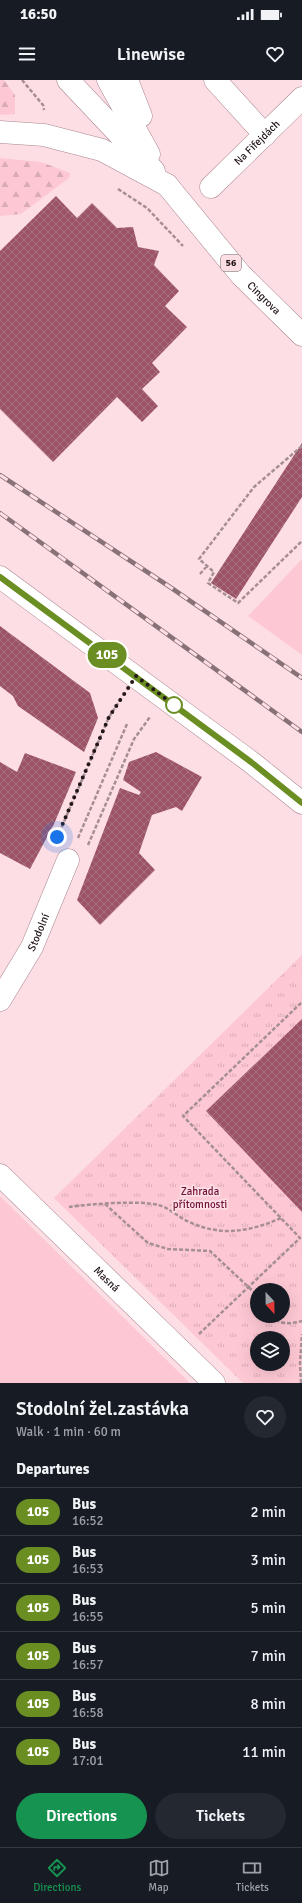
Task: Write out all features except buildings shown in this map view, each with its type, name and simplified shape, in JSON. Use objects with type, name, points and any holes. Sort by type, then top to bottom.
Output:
[{"type":"main road","name":"56","points":[[68,80],[167,185]]},
{"type":"main road","name":"56","points":[[108,80],[167,185]]},
{"type":"main road","name":"56","points":[[127,80],[167,185]]},
{"type":"main road","points":[[215,80],[265,135]]},
{"type":"main road","name":"Na Fifejdách","points":[[211,187],[302,98]]},
{"type":"main road","name":"56","points":[[0,132],[44,136],[102,150],[167,185]]},
{"type":"main road","name":"Cingrova","points":[[167,185],[241,275],[302,335]]},
{"type":"main road","points":[[0,577],[251,762],[302,803]]},
{"type":"main road","name":"Stodolní","points":[[0,1000],[32,948],[68,860]]},
{"type":"main road","name":"Masná","points":[[0,1175],[214,1383]]},
{"type":"path","points":[[22,80],[43,105],[44,117]]},
{"type":"path","points":[[114,186],[147,208],[184,248]]},
{"type":"path","points":[[302,446],[254,487],[199,559],[214,572],[208,583],[238,603],[302,541]]},
{"type":"path","points":[[200,574],[207,566]]},
{"type":"path","points":[[136,676],[109,717],[52,851],[68,860],[82,860],[134,739],[165,698]]},
{"type":"path","points":[[68,860],[127,724]]},
{"type":"path","points":[[181,1351],[301,1237],[183,1116],[302,1002]]},
{"type":"path","points":[[40,1214],[71,1207],[105,1204],[155,1204],[197,1225],[223,1230],[239,1231],[255,1228],[281,1218]]},
{"type":"path","points":[[105,1204],[148,1243],[168,1249],[210,1251],[249,1286]]},
{"type":"path","points":[[280,1323],[292,1324],[302,1321]]},
{"type":"path","points":[[300,1383],[302,1334]]},
{"type":"green space","points":[[0,80],[4,80],[15,95],[15,114],[0,115]]},
{"type":"green space","points":[[0,158],[41,162],[70,173],[69,178],[21,214],[0,216]]},
{"type":"green space","points":[[302,559],[302,655],[248,616]]},
{"type":"green space","name":"Zahrada přítomnosti","points":[[302,955],[302,1383],[243,1383],[54,1198]]},
{"type":"green space","points":[[0,1196],[190,1383],[0,1383]]},
{"type":"railway","points":[[0,475],[170,587],[302,678]]},
{"type":"railway","points":[[0,513],[302,732]]},
{"type":"bus line","name":"105","points":[[0,577],[251,762],[302,803]]},
{"type":"route","points":[[57,837],[109,717],[136,676],[174,705]]}]
